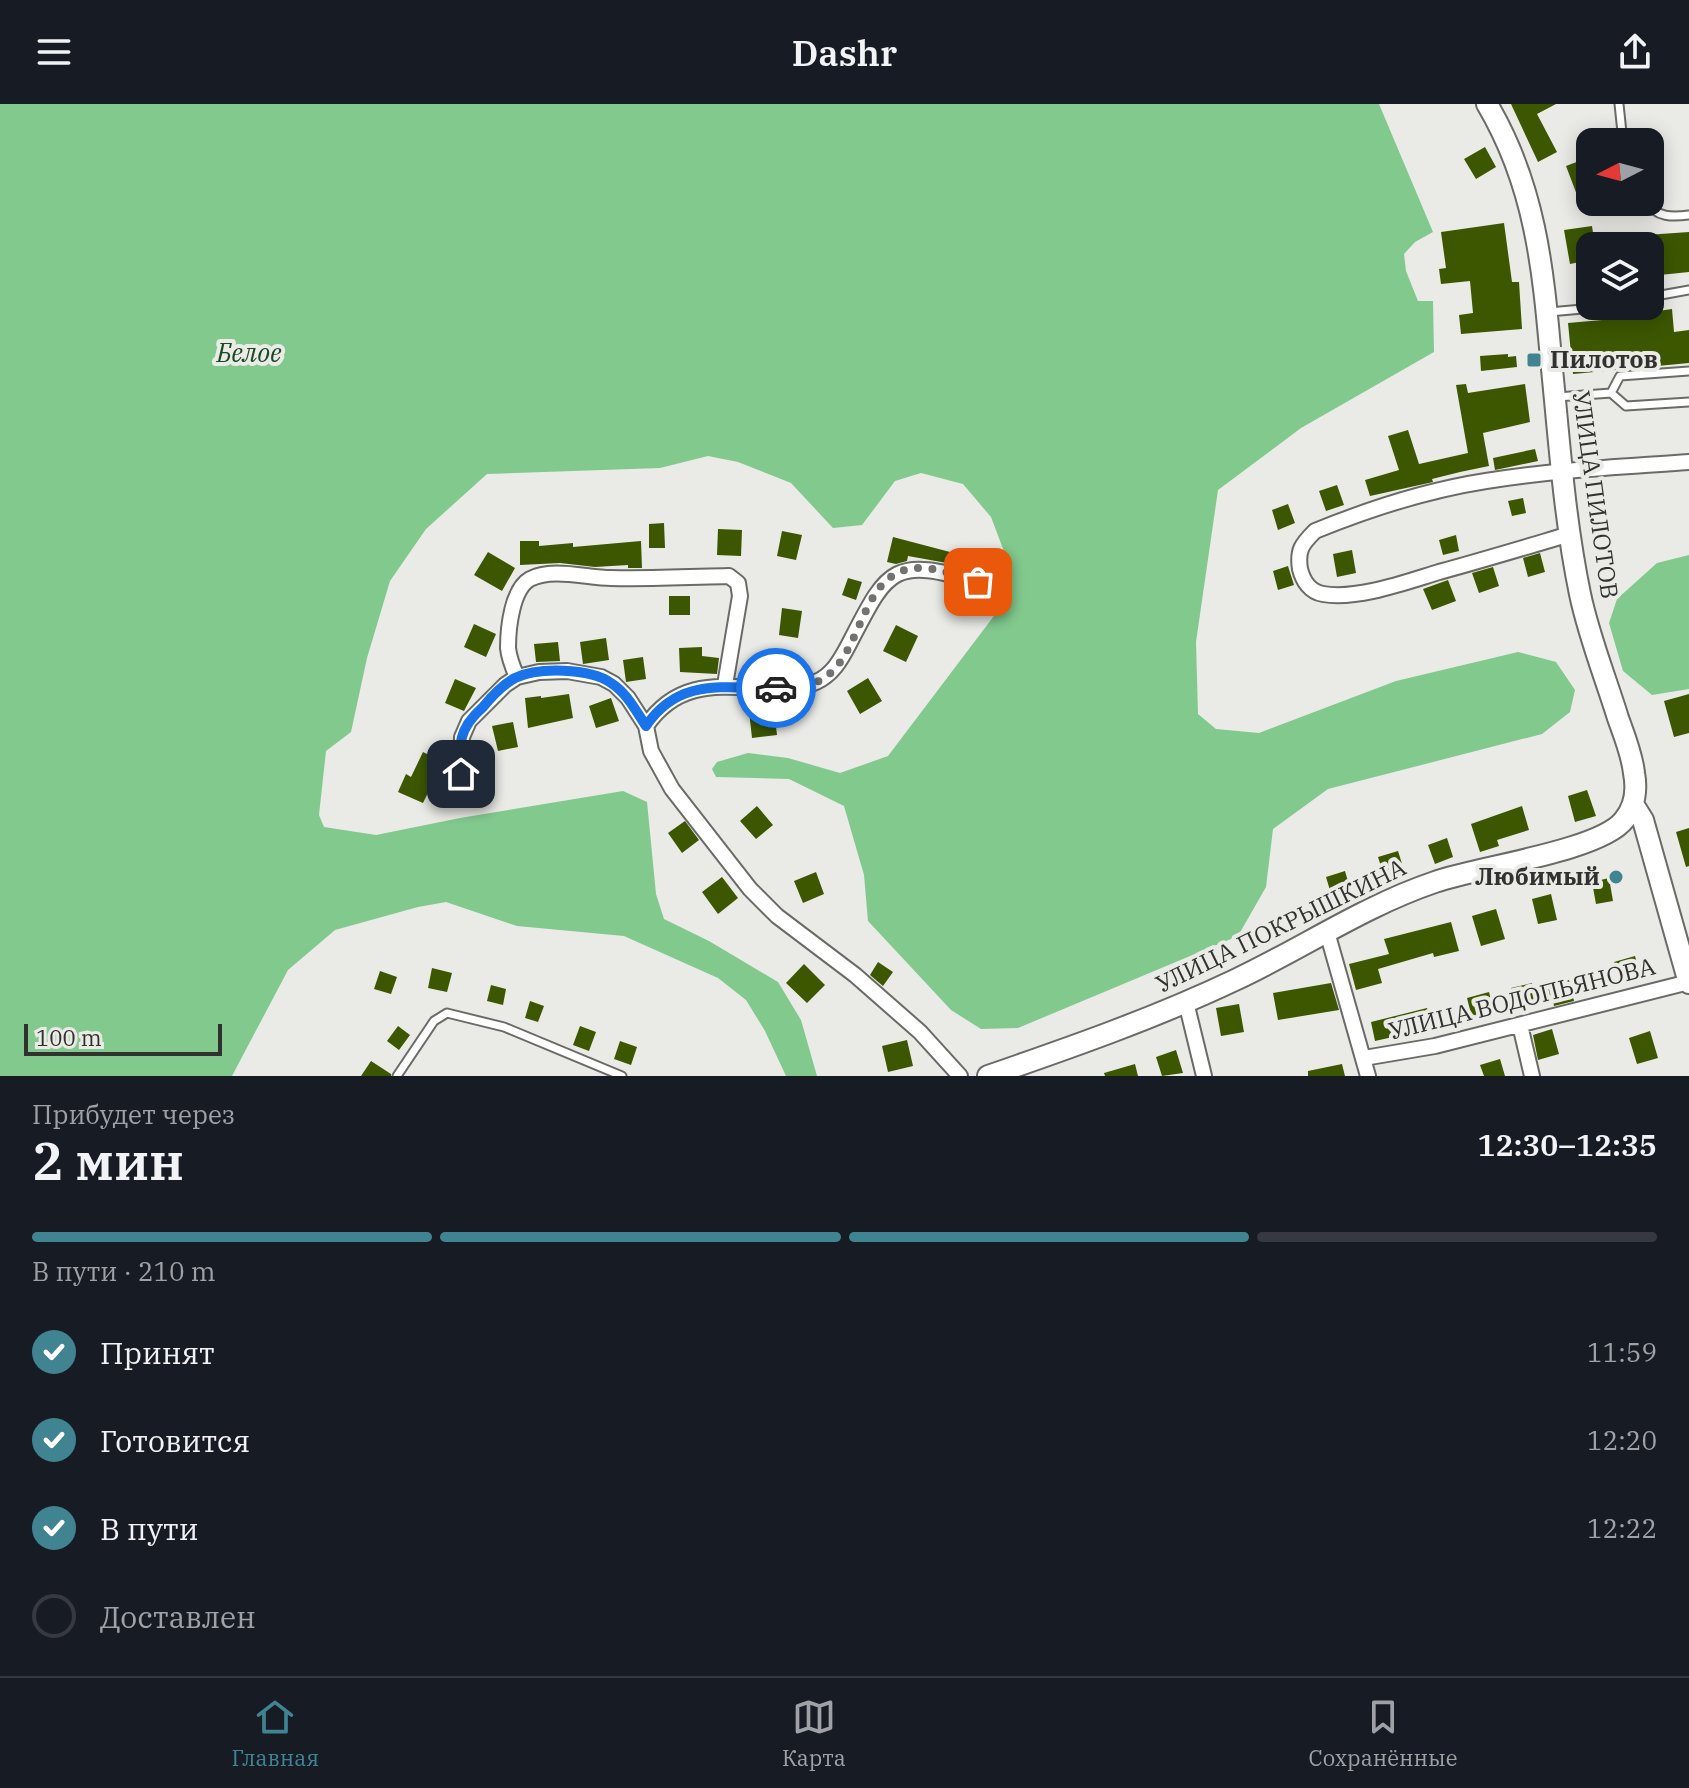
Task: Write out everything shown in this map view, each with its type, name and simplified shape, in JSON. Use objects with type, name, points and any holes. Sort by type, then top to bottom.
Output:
[{"type":"street","name":"УЛИЦА ПИЛОТОВ","points":[[1487,104],[1516,161],[1529,197],[1547,312],[1570,534],[1587,625],[1634,772],[1633,804],[1643,820],[1689,982]]},
{"type":"street","points":[[1570,534],[1393,586],[1337,594],[1322,594],[1309,589],[1301,574],[1298,557],[1301,544],[1315,531],[1443,490],[1486,481],[1563,472],[1689,462]]},
{"type":"street","points":[[646,726],[654,714],[669,702],[707,687],[797,687],[812,685],[826,677],[841,661],[875,593],[892,577],[923,568],[978,582]]},
{"type":"street","points":[[517,677],[508,647],[513,609],[521,586],[529,580],[559,575],[609,578],[729,576],[738,583],[740,596],[725,685]]},
{"type":"street","points":[[461,774],[462,737],[469,721],[517,677],[553,671],[601,677],[614,684],[628,698],[646,726],[651,751],[672,789],[750,889],[777,916],[855,975],[920,1032],[960,1076]]},
{"type":"street","name":"УЛИЦА ПОКРЫШКИНА","points":[[988,1076],[1034,1068],[1186,1002],[1373,907],[1437,881],[1604,836],[1616,829],[1633,804]]},
{"type":"street","points":[[1327,932],[1368,1076]]},
{"type":"street","name":"УЛИЦА ВОДОПЬЯНОВА","points":[[1364,1058],[1435,1046],[1689,982]]},
{"type":"street","points":[[1186,1002],[1204,1076]]},
{"type":"street","points":[[1520,1025],[1532,1076]]},
{"type":"lane","points":[[1619,104],[1622,128]]},
{"type":"lane","points":[[1664,215],[1689,215]]},
{"type":"lane","points":[[1664,294],[1689,290]]},
{"type":"lane","points":[[1547,312],[1576,309]]},
{"type":"lane","points":[[1611,393],[1620,376],[1689,371]]},
{"type":"lane","points":[[1555,397],[1611,393],[1626,406],[1689,402]]},
{"type":"lane","points":[[397,1076],[434,1021],[447,1013],[504,1027],[622,1076]]},
{"type":"water","name":"Белое","points":[[0,104],[1379,104],[1433,232],[1415,242],[1404,254],[1406,271],[1418,301],[1433,301],[1434,352],[1301,428],[1218,490],[1196,642],[1198,714],[1216,729],[1259,733],[1396,681],[1518,652],[1556,662],[1575,690],[1570,712],[1542,734],[1328,789],[1273,829],[1266,887],[1238,936],[1018,1028],[981,1029],[951,1010],[868,921],[864,875],[844,806],[789,779],[716,777],[712,769],[717,762],[748,753],[788,758],[840,773],[888,756],[1003,604],[1005,554],[991,517],[963,484],[921,473],[895,481],[862,525],[833,528],[791,483],[738,462],[708,456],[660,468],[487,474],[426,529],[390,581],[367,658],[351,732],[326,751],[319,815],[324,827],[376,835],[623,791],[647,802],[656,894],[664,919],[709,941],[778,982],[801,1020],[817,1076],[786,1076],[746,1000],[718,978],[624,936],[517,926],[446,902],[335,930],[288,970],[232,1076],[0,1076]]},
{"type":"water","points":[[1689,555],[1689,689],[1652,695],[1623,671],[1609,623],[1617,599],[1657,563]]},
{"type":"building","points":[[1511,104],[1556,104],[1537,114],[1557,152],[1538,162]]},
{"type":"building","points":[[1485,147],[1496,167],[1476,179],[1464,159]]},
{"type":"building","points":[[1576,162],[1576,192],[1566,166]]},
{"type":"building","points":[[1504,223],[1512,282],[1519,282],[1522,329],[1461,334],[1459,315],[1473,313],[1470,281],[1441,284],[1439,269],[1446,268],[1441,232]]},
{"type":"building","points":[[1592,226],[1593,232],[1576,232],[1576,263],[1570,264],[1564,230]]},
{"type":"building","points":[[1689,232],[1689,272],[1664,275],[1664,234]]},
{"type":"building","points":[[1672,309],[1674,332],[1689,330],[1689,363],[1573,374],[1568,323],[1664,320],[1664,310]]},
{"type":"building","points":[[1508,354],[1508,357],[1516,356],[1517,367],[1481,371],[1480,356]]},
{"type":"building","points":[[1466,384],[1468,393],[1525,384],[1530,422],[1483,433],[1489,466],[1370,496],[1365,480],[1399,470],[1388,436],[1408,430],[1419,464],[1468,453],[1456,385]]},
{"type":"building","points":[[1535,449],[1538,461],[1495,470],[1493,458]]},
{"type":"building","points":[[1337,485],[1344,505],[1326,511],[1319,491]]},
{"type":"building","points":[[1523,498],[1526,513],[1512,516],[1508,501]]},
{"type":"building","points":[[1288,504],[1295,523],[1278,530],[1272,510]]},
{"type":"building","points":[[664,523],[665,548],[649,548],[649,524]]},
{"type":"building","points":[[718,529],[742,530],[741,556],[717,555]]},
{"type":"building","points":[[782,531],[802,535],[796,560],[777,556]]},
{"type":"building","points":[[1456,535],[1459,551],[1443,555],[1439,540]]},
{"type":"building","points":[[893,537],[950,552],[947,563],[908,556],[907,561],[896,564],[887,562]]},
{"type":"building","points":[[520,541],[539,541],[539,546],[573,543],[573,547],[641,541],[642,568],[560,563],[520,565]]},
{"type":"building","points":[[1352,550],[1356,573],[1337,577],[1333,554]]},
{"type":"building","points":[[488,552],[515,568],[502,591],[474,575]]},
{"type":"building","points":[[1540,553],[1545,572],[1528,577],[1523,558]]},
{"type":"building","points":[[1288,566],[1294,585],[1278,590],[1273,571]]},
{"type":"building","points":[[1493,567],[1499,586],[1479,593],[1472,573]]},
{"type":"building","points":[[848,578],[862,582],[856,600],[842,595]]},
{"type":"building","points":[[1448,580],[1456,601],[1432,610],[1423,589]]},
{"type":"building","points":[[669,596],[690,596],[690,615],[669,615]]},
{"type":"building","points":[[782,608],[802,611],[798,638],[779,635]]},
{"type":"building","points":[[474,624],[496,634],[486,657],[464,647]]},
{"type":"building","points":[[896,625],[918,636],[906,662],[883,651]]},
{"type":"building","points":[[606,638],[609,660],[583,664],[580,642]]},
{"type":"building","points":[[558,642],[560,661],[536,662],[534,644]]},
{"type":"building","points":[[702,647],[702,656],[719,658],[717,674],[680,672],[679,648]]},
{"type":"building","points":[[643,657],[646,679],[626,682],[623,660]]},
{"type":"building","points":[[769,657],[795,659],[793,677],[767,676]]},
{"type":"building","points":[[868,678],[882,701],[860,714],[847,691]]},
{"type":"building","points":[[455,679],[476,688],[464,711],[445,703]]},
{"type":"building","points":[[569,694],[573,718],[528,728],[525,698]]},
{"type":"building","points":[[1689,694],[1689,733],[1674,737],[1664,701]]},
{"type":"building","points":[[611,698],[619,721],[596,728],[589,706]]},
{"type":"building","points":[[774,709],[777,735],[752,738],[749,711]]},
{"type":"building","points":[[513,722],[518,747],[498,751],[492,726]]},
{"type":"building","points":[[423,752],[443,762],[423,803],[398,792],[406,774],[411,777]]},
{"type":"building","points":[[1587,790],[1596,816],[1575,822],[1568,796]]},
{"type":"building","points":[[757,806],[773,825],[756,839],[740,821]]},
{"type":"building","points":[[1522,806],[1529,830],[1497,840],[1499,846],[1480,852],[1471,824]]},
{"type":"building","points":[[685,821],[699,840],[682,853],[668,833]]},
{"type":"building","points":[[1689,828],[1689,866],[1686,867],[1676,832]]},
{"type":"building","points":[[1447,838],[1453,857],[1435,864],[1428,845]]},
{"type":"building","points":[[1398,851],[1404,870],[1384,876],[1378,857]]},
{"type":"building","points":[[1345,871],[1351,892],[1332,897],[1326,877]]},
{"type":"building","points":[[816,872],[824,894],[803,903],[794,881]]},
{"type":"building","points":[[722,877],[738,898],[718,914],[702,892]]},
{"type":"building","points":[[1609,878],[1613,901],[1596,904],[1592,882]]},
{"type":"building","points":[[1551,894],[1557,920],[1538,924],[1532,899]]},
{"type":"building","points":[[1496,909],[1505,939],[1481,946],[1472,916]]},
{"type":"building","points":[[1451,922],[1459,951],[1434,957],[1433,953],[1378,969],[1382,983],[1356,990],[1349,964],[1389,954],[1384,939]]},
{"type":"building","points":[[1635,956],[1641,978],[1621,984],[1614,962]]},
{"type":"building","points":[[878,962],[893,972],[883,986],[870,975]]},
{"type":"building","points":[[804,964],[825,985],[807,1003],[786,983]]},
{"type":"building","points":[[432,968],[452,973],[447,992],[428,988]]},
{"type":"building","points":[[380,971],[397,977],[391,994],[374,989]]},
{"type":"building","points":[[1569,980],[1574,1001],[1554,1006],[1552,995],[1514,1004],[1511,988],[1532,983],[1533,989]]},
{"type":"building","points":[[1331,983],[1339,1010],[1278,1020],[1273,993]]},
{"type":"building","points":[[491,985],[506,989],[503,1005],[487,1001]]},
{"type":"building","points":[[1489,992],[1494,1012],[1472,1018],[1467,998]]},
{"type":"building","points":[[530,1001],[544,1006],[538,1022],[525,1018]]},
{"type":"building","points":[[1239,1004],[1244,1032],[1221,1036],[1216,1008]]},
{"type":"building","points":[[1427,1008],[1433,1028],[1375,1041],[1371,1022]]},
{"type":"building","points":[[398,1026],[410,1035],[399,1050],[387,1041]]},
{"type":"building","points":[[580,1026],[596,1032],[589,1051],[573,1045]]},
{"type":"building","points":[[1552,1029],[1559,1054],[1538,1060],[1533,1035]]},
{"type":"building","points":[[1650,1031],[1658,1058],[1637,1064],[1629,1038]]},
{"type":"building","points":[[907,1040],[913,1066],[888,1072],[882,1046]]},
{"type":"building","points":[[620,1041],[637,1047],[631,1065],[614,1059]]},
{"type":"building","points":[[1176,1050],[1183,1073],[1162,1076],[1156,1057]]},
{"type":"building","points":[[1500,1059],[1505,1076],[1484,1076],[1480,1065]]},
{"type":"building","points":[[371,1061],[391,1074],[391,1076],[361,1076]]},
{"type":"building","points":[[1135,1064],[1138,1076],[1105,1076],[1104,1073]]},
{"type":"building","points":[[1342,1064],[1345,1076],[1308,1076],[1308,1071]]},
{"type":"way so far","points":[[776,688],[812,685],[826,677],[841,661],[875,593],[892,577],[923,568],[978,582]]},
{"type":"place","name":"Пилотов","points":[[1534,360]]},
{"type":"place","name":"Любимый","points":[[1616,877]]},
{"type":"route","points":[[461,774],[462,737],[469,721],[517,677],[567,671],[601,677],[614,684],[628,698],[646,726],[654,714],[669,702],[707,687],[776,688]]}]
